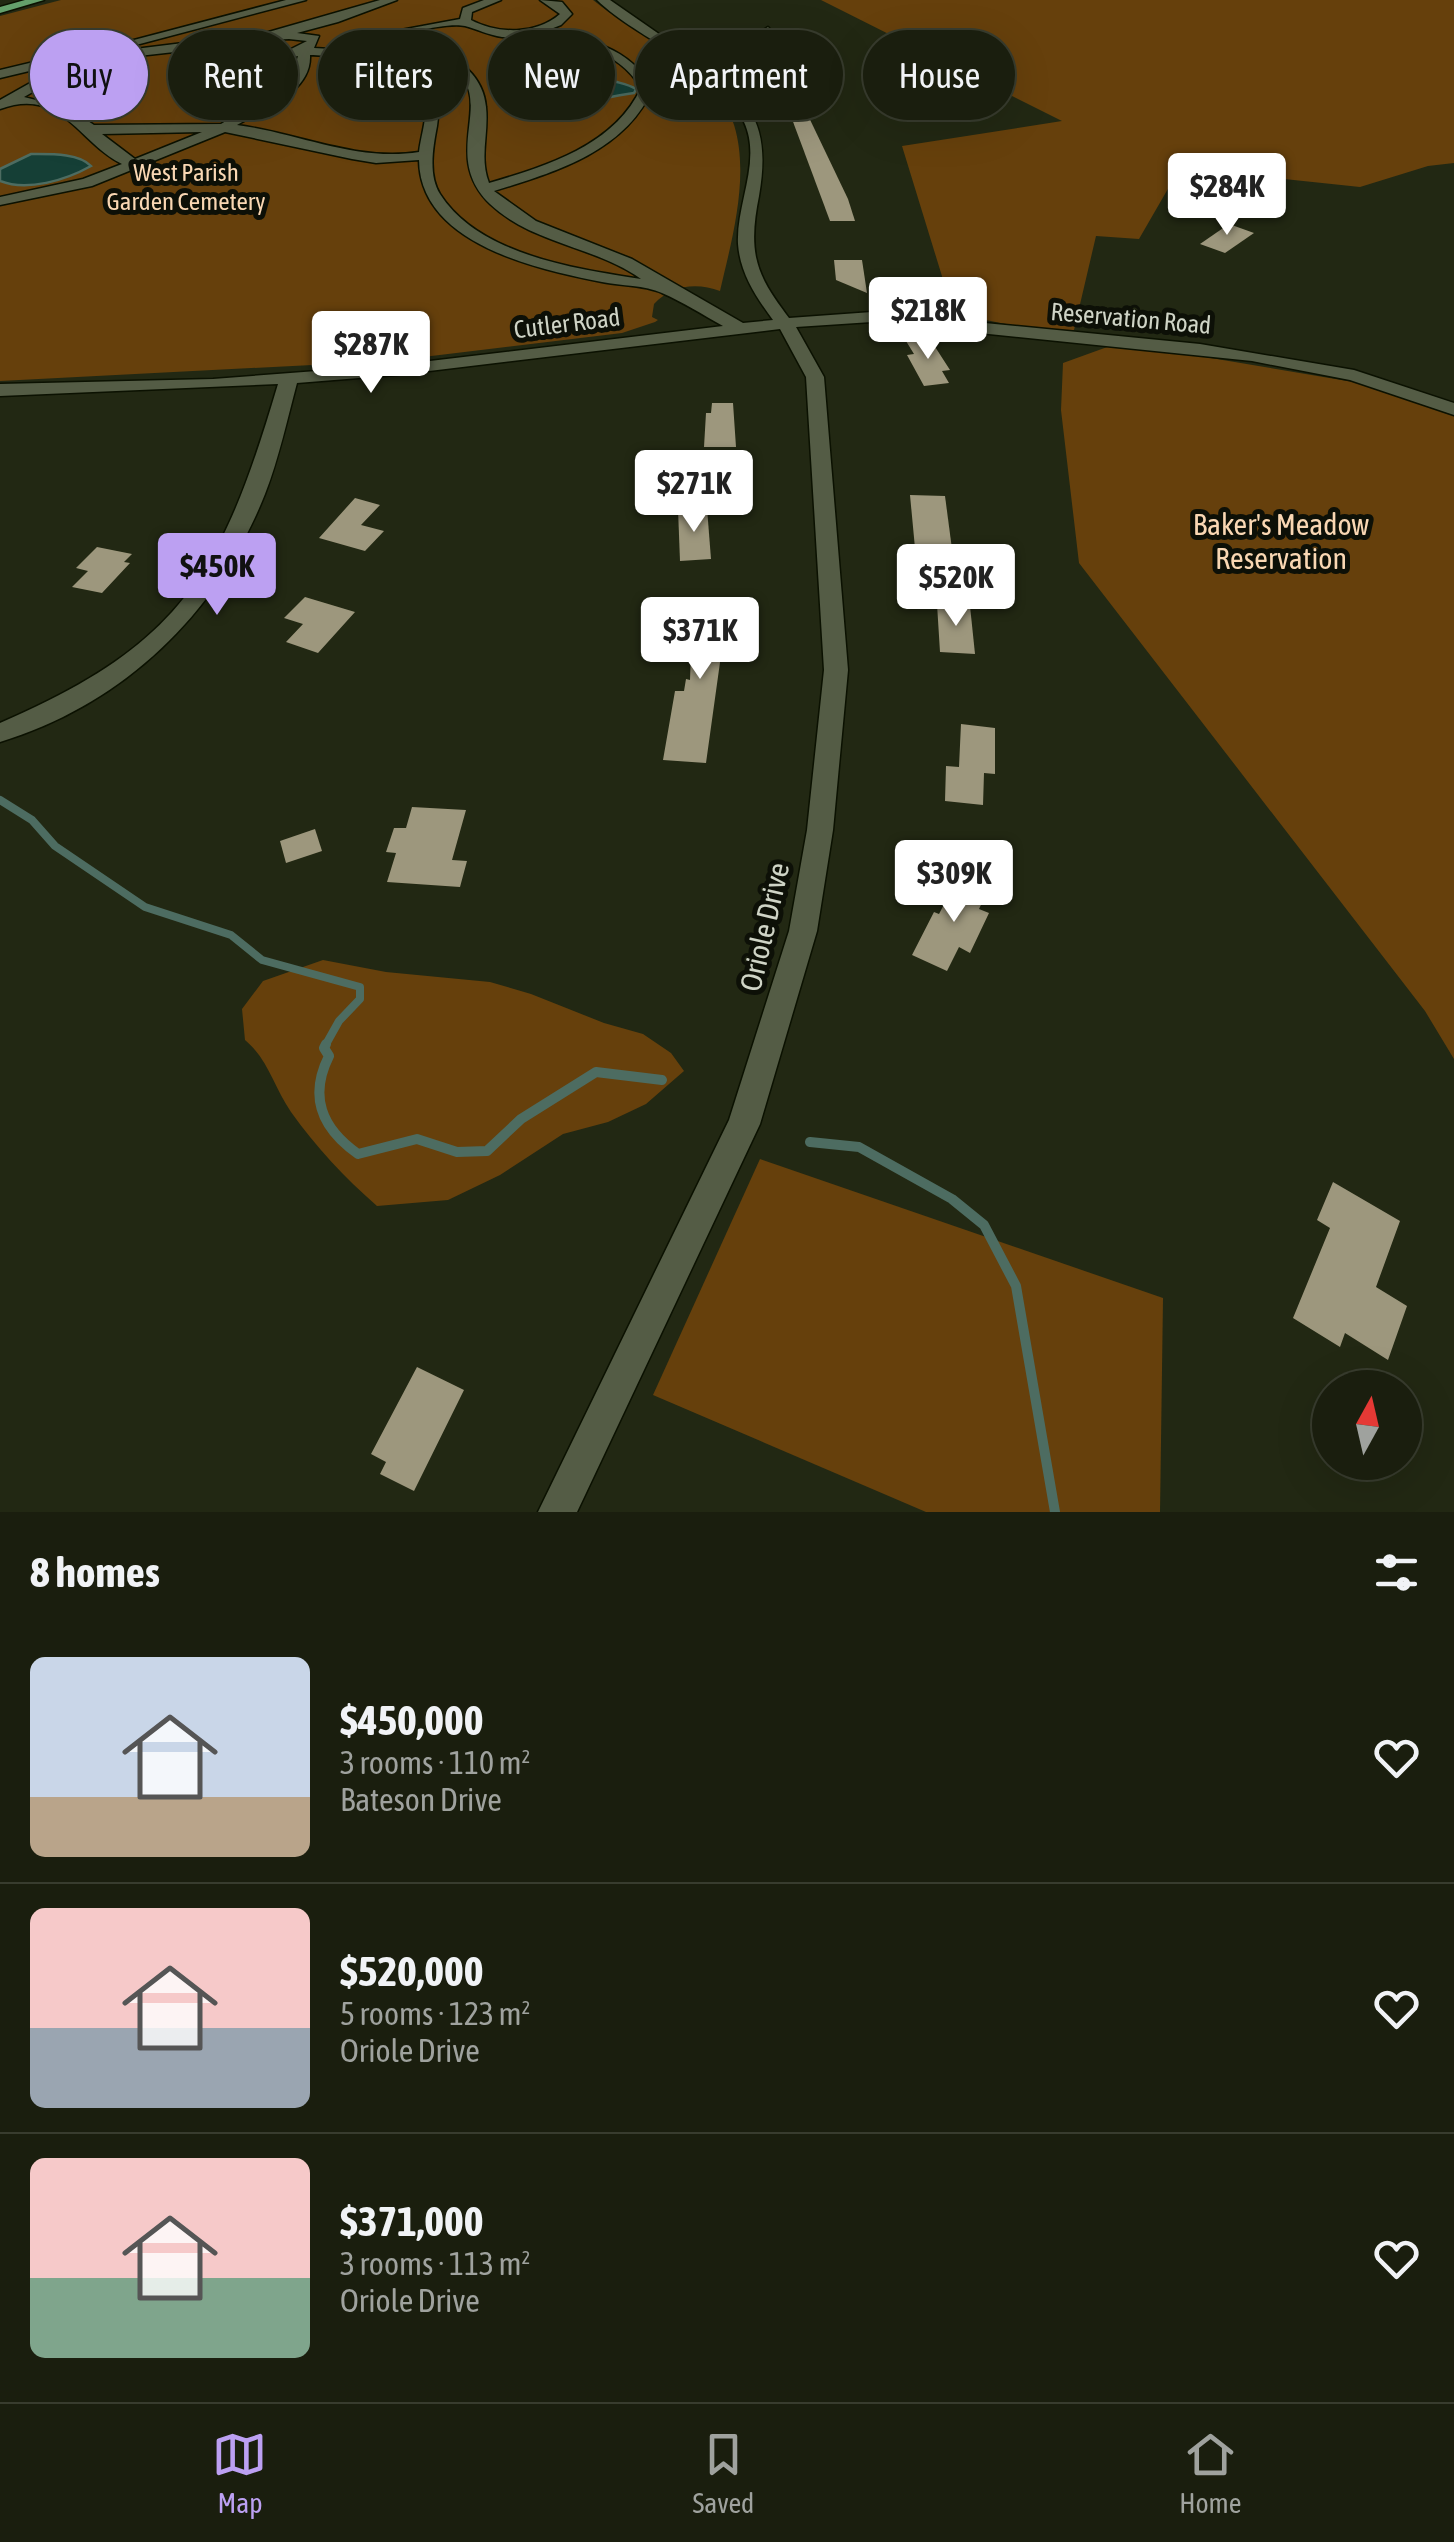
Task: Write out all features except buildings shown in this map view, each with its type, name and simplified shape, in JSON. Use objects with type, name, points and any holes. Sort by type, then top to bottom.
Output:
[{"type":"main road","points":[[0,10],[38,0]]},
{"type":"street","points":[[0,74],[300,0]]},
{"type":"street","points":[[293,30],[391,0]]},
{"type":"street","points":[[465,22],[467,10],[495,0]]},
{"type":"street","points":[[532,30],[562,20],[564,9],[546,0]]},
{"type":"street","points":[[602,0],[640,30]]},
{"type":"street","points":[[303,51],[334,20]]},
{"type":"street","points":[[412,30],[465,22],[488,30]]},
{"type":"street","points":[[298,38],[318,39]]},
{"type":"street","points":[[0,105],[82,59],[168,51]]},
{"type":"street","points":[[0,200],[56,192],[223,128],[286,92],[300,74],[305,61],[303,51]]},
{"type":"street","points":[[298,52],[367,58],[414,74],[430,94],[426,155],[431,192],[459,223],[476,234],[544,262],[613,280],[663,287]]},
{"type":"street","points":[[486,189],[535,174],[597,144],[638,111],[647,88],[631,64],[615,55]]},
{"type":"street","points":[[468,78],[478,96],[474,147],[478,179],[514,215],[626,262],[737,327]]},
{"type":"street","points":[[15,100],[51,106],[90,129],[105,150],[136,164]]},
{"type":"street","points":[[750,120],[756,178],[746,241],[755,285],[782,321]]},
{"type":"street","points":[[90,129],[145,133],[223,128],[277,134],[362,160],[395,161],[426,155]]},
{"type":"street","name":"Reservation Road","points":[[782,321],[903,318],[978,329],[1152,342],[1350,374],[1454,409]]},
{"type":"street","name":"Cutler Road","points":[[0,390],[289,379],[414,368],[782,321]]},
{"type":"street","name":"Oriole Drive","points":[[557,1512],[744,1124],[803,931],[820,830],[836,670],[816,377],[782,321]]},
{"type":"street","points":[[0,734],[98,688],[151,650],[189,614],[252,503],[289,379]]},
{"type":"green space","name":"West Parish Garden Cemetery","points":[[61,0],[593,0],[635,30],[635,120],[732,120],[740,159],[740,186],[720,291],[693,286],[676,289],[654,304],[652,317],[658,320],[622,333],[390,361],[0,381],[0,16]]},
{"type":"green space","points":[[821,0],[1454,0],[1454,163],[1428,166],[1360,187],[1180,168],[1139,239],[1096,236],[1074,330],[998,323],[953,312],[902,146],[1062,121],[1015,97],[1015,30],[881,30]]},
{"type":"green space","name":"Baker's Meadow Reservation","points":[[1110,346],[1193,355],[1365,384],[1454,412],[1454,1059],[1425,1011],[1079,563],[1061,410],[1063,363]]},
{"type":"green space","points":[[323,960],[386,972],[490,982],[531,994],[643,1034],[671,1053],[684,1071],[646,1104],[608,1122],[563,1134],[500,1175],[448,1200],[377,1206],[310,1138],[260,1056],[245,1040],[242,1009],[263,981]]},
{"type":"green space","points":[[760,1159],[1163,1298],[1160,1512],[926,1512],[653,1395]]},
{"type":"water","points":[[615,81],[635,88],[634,93],[615,97]]},
{"type":"water","points":[[31,154],[72,156],[91,166],[46,183],[22,185],[0,181],[0,169]]},
{"type":"waterway","points":[[0,800],[32,820],[55,846],[145,907],[231,935],[262,960],[360,987],[360,999],[339,1021],[325,1046]]},
{"type":"waterway","points":[[325,1046],[329,1056],[320,1085],[322,1110],[335,1133],[358,1154],[417,1139],[457,1152],[487,1151],[521,1119],[596,1072],[662,1080]]},
{"type":"waterway","points":[[810,1142],[859,1147],[952,1199],[984,1225],[1016,1286],[1055,1512]]}]
